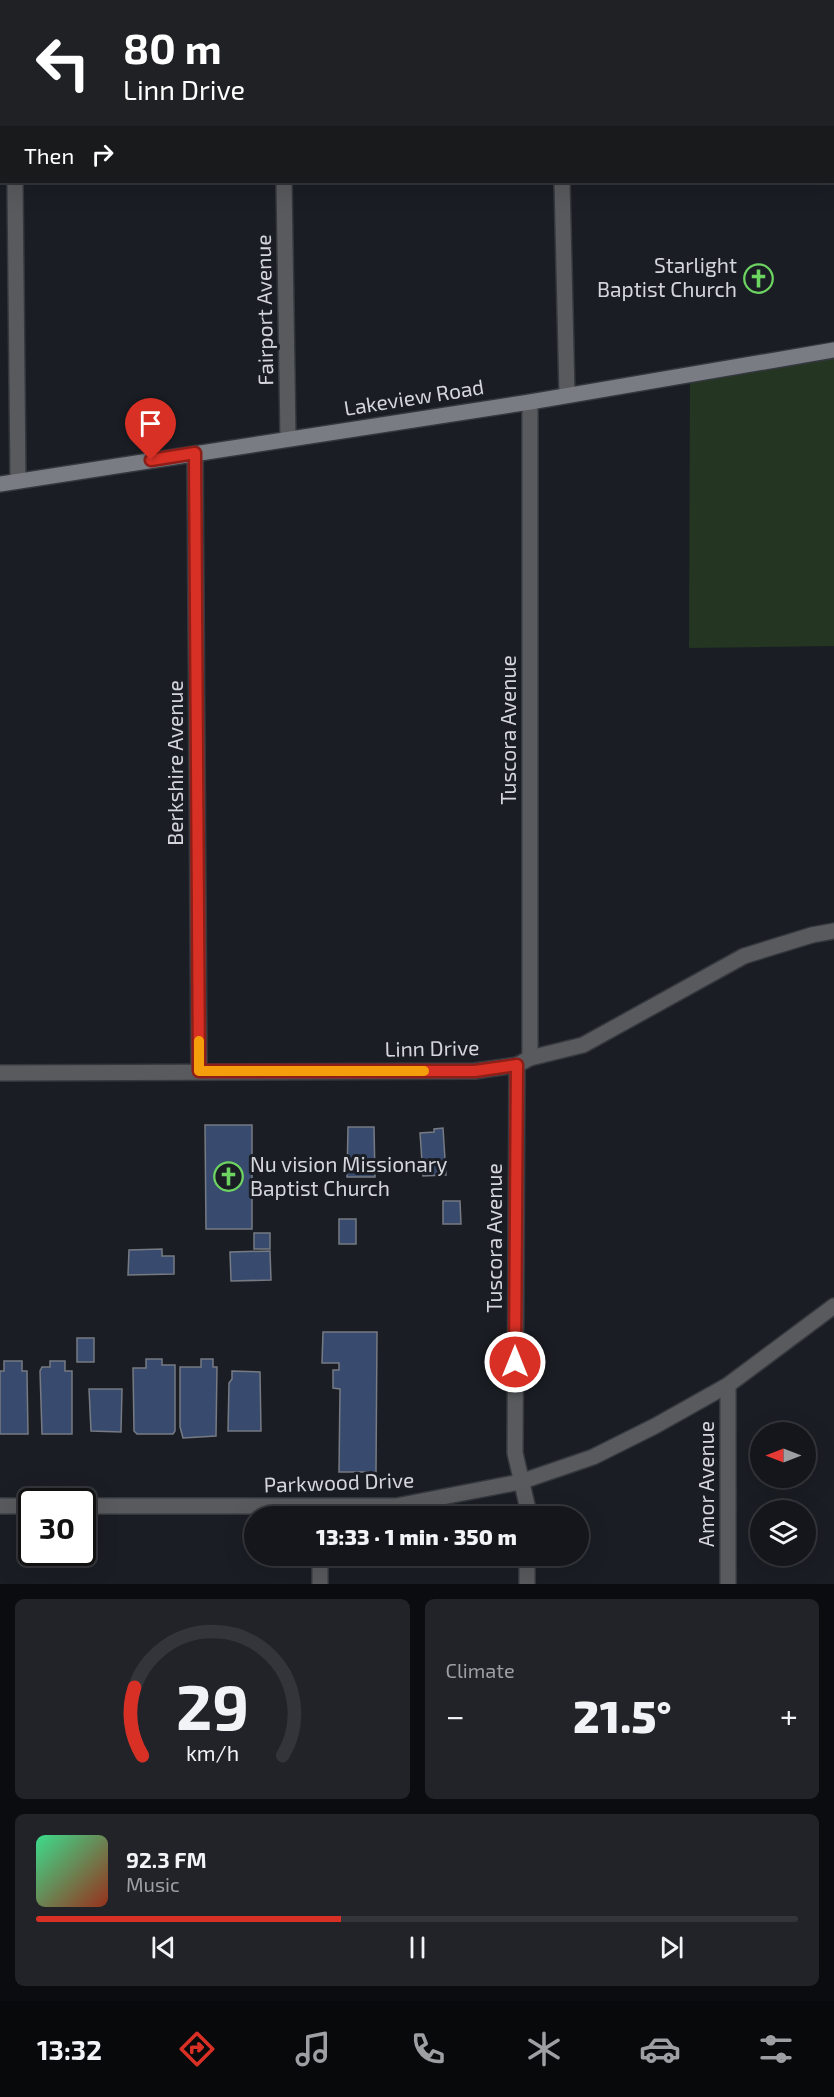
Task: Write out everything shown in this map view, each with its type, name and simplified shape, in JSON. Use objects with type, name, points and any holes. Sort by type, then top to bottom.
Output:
[{"type":"street","points":[[15,183],[18,481]]},
{"type":"street","name":"Fairport Avenue","points":[[284,183],[288,438]]},
{"type":"street","points":[[562,183],[567,395]]},
{"type":"street","name":"Lakeview Road","points":[[0,484],[531,402],[834,350]]},
{"type":"street","name":"Tuscora Avenue","points":[[527,1506],[514,1453],[524,1061],[531,402]]},
{"type":"street","name":"Berkshire Avenue","points":[[195,453],[199,1071]]},
{"type":"street","name":"Linn Drive","points":[[0,1073],[475,1071],[583,1045],[744,956],[812,935],[834,931]]},
{"type":"street","name":"Parkwood Drive","points":[[396,1506],[520,1482],[593,1457],[728,1385],[834,1306]]},
{"type":"street","name":"Amor Avenue","points":[[728,1385],[728,1584]]},
{"type":"street","points":[[0,1506],[18,1506]]},
{"type":"street","name":"Parkwood Drive","points":[[96,1506],[244,1509]]},
{"type":"street","points":[[320,1566],[320,1584]]},
{"type":"street","points":[[527,1566],[527,1584]]},
{"type":"green space","points":[[834,350],[834,646],[689,648],[690,375]]},
{"type":"building","name":"Nu vision Missionary Baptist Church","points":[[205,1125],[252,1125],[252,1229],[206,1229]]},
{"type":"building","points":[[348,1127],[374,1127],[375,1177],[347,1177]]},
{"type":"building","points":[[443,1128],[446,1175],[423,1176],[420,1133],[434,1132],[434,1129]]},
{"type":"building","points":[[443,1201],[460,1201],[461,1224],[443,1224]]},
{"type":"building","points":[[339,1219],[356,1219],[356,1244],[339,1244]]},
{"type":"building","points":[[254,1233],[270,1233],[270,1249],[254,1249]]},
{"type":"building","points":[[162,1249],[162,1256],[174,1256],[174,1274],[128,1275],[129,1250]]},
{"type":"building","points":[[270,1251],[271,1280],[231,1281],[230,1252]]},
{"type":"building","points":[[323,1332],[377,1332],[376,1472],[339,1472],[340,1389],[333,1388],[333,1370],[339,1370],[339,1363],[322,1363]]},
{"type":"building","points":[[77,1338],[94,1338],[94,1362],[77,1362]]},
{"type":"building","points":[[146,1359],[162,1359],[162,1365],[175,1365],[175,1431],[173,1434],[137,1434],[134,1431],[133,1368],[146,1368]]},
{"type":"building","points":[[201,1359],[213,1359],[213,1367],[217,1367],[216,1436],[183,1438],[180,1427],[180,1367],[201,1367]]},
{"type":"building","points":[[4,1361],[22,1361],[22,1371],[27,1371],[28,1434],[0,1434],[0,1371],[4,1371]]},
{"type":"building","points":[[50,1361],[65,1361],[65,1371],[72,1371],[72,1434],[42,1434],[40,1371],[42,1367],[50,1367]]},
{"type":"building","points":[[232,1371],[260,1372],[261,1431],[228,1431],[229,1383],[232,1379]]},
{"type":"building","points":[[89,1389],[122,1389],[121,1432],[91,1431]]},
{"type":"slow traffic","points":[[199,1041],[199,1071],[424,1071]]},
{"type":"place","name":"Starlight Baptist Church","points":[[758,278]]},
{"type":"place","name":"Nu vision Missionary Baptist Church","points":[[229,1177]]},
{"type":"route","points":[[151,460],[195,453],[199,1071],[475,1071],[517,1065],[515,1362]]}]
